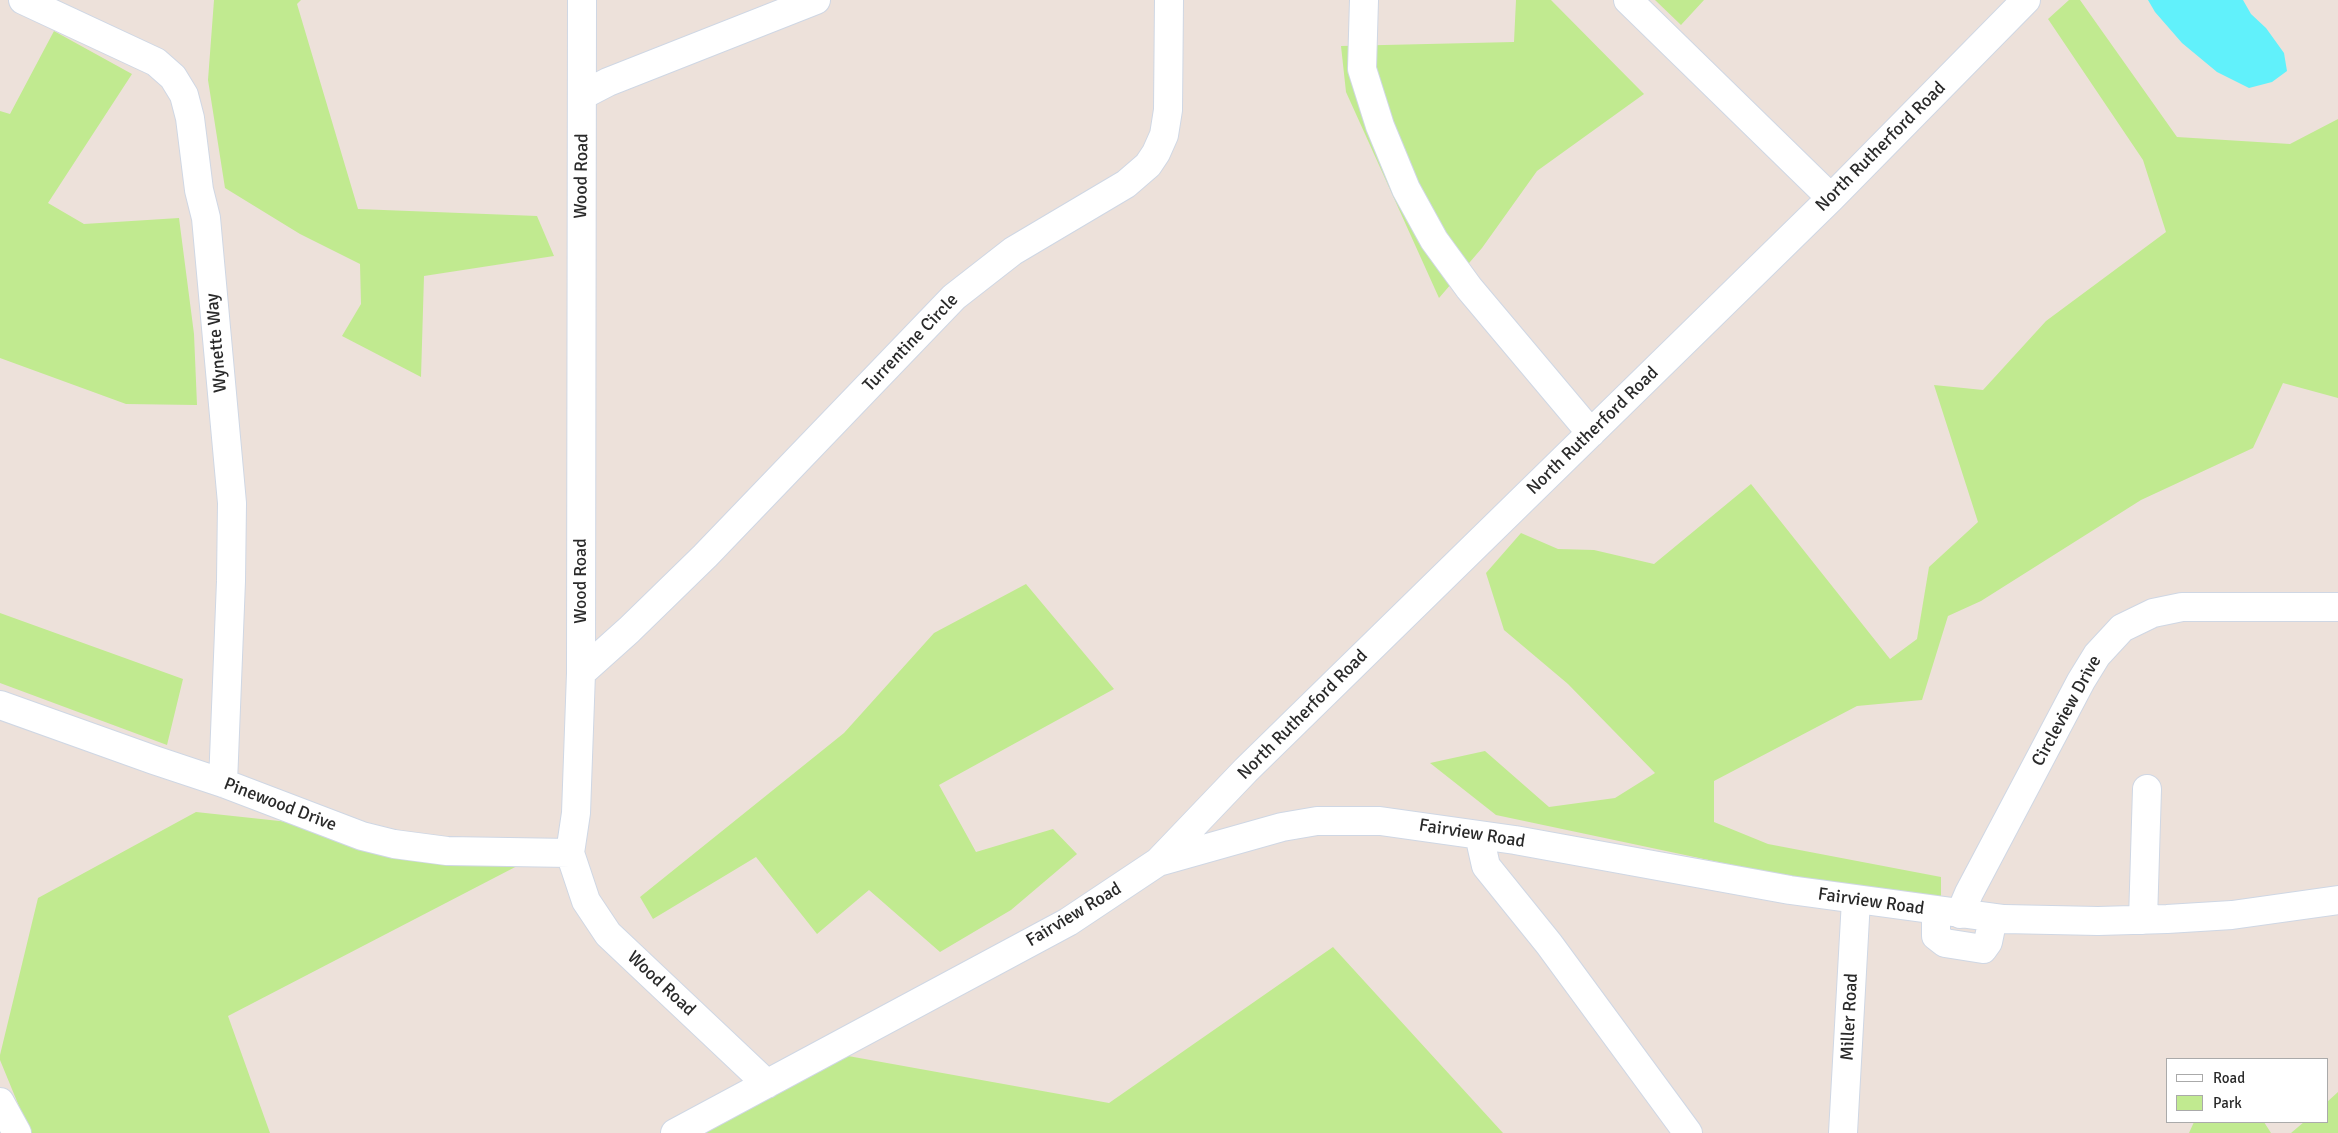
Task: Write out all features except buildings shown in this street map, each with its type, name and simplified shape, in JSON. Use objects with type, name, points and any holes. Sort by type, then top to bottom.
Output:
[{"type":"street","name":"Wynette Way","points":[[23,0],[156,62],[173,77],[186,103],[199,190],[206,218],[232,503],[231,581],[223,783]]},
{"type":"street","name":"Wood Road","points":[[582,0],[581,673],[576,813],[570,853],[586,901],[608,934],[767,1084]]},
{"type":"street","points":[[583,95],[608,82],[816,0]]},
{"type":"street","name":"Turrentine Circle","points":[[581,673],[629,630],[705,556],[954,297],[1013,251],[1126,184],[1148,165],[1164,135],[1167,118],[1169,0]]},
{"type":"street","points":[[1364,0],[1362,70],[1380,126],[1406,189],[1434,240],[1469,288],[1591,433]]},
{"type":"street","points":[[1628,0],[1832,198]]},
{"type":"street","name":"North Rutherford Road","points":[[1158,862],[1246,770],[1832,198],[2026,0]]},
{"type":"street","name":"Circleview Drive","points":[[1948,913],[1969,892],[2081,681],[2097,655],[2122,628],[2152,613],[2182,607],[2338,607]]},
{"type":"street","name":"Pinewood Drive","points":[[0,704],[223,783],[338,828],[394,844],[447,851],[570,853]]},
{"type":"street","points":[[2143,920],[2147,789]]},
{"type":"street","name":"Fairview Road","points":[[675,1133],[1068,922],[1158,862],[1282,827],[1317,821],[1380,820],[1479,835],[1856,900],[1948,913]]},
{"type":"street","points":[[1479,835],[1486,866],[1555,952],[1688,1133]]},
{"type":"street","name":"Miller Road","points":[[1843,1133],[1856,900]]},
{"type":"street","points":[[1948,913],[1936,936],[1945,942],[1983,949],[1988,942],[1993,918],[2098,921],[2143,920],[2232,915],[2338,900]]},
{"type":"street","points":[[0,1102],[17,1133]]},
{"type":"green space","points":[[214,0],[301,0],[297,4],[358,209],[537,216],[554,256],[424,276],[421,377],[342,336],[361,304],[360,264],[300,234],[225,188],[208,80]]},
{"type":"green space","points":[[1516,0],[1551,0],[1644,94],[1537,171],[1482,248],[1439,298],[1346,92],[1341,46],[1514,42]]},
{"type":"green space","points":[[1655,0],[1704,0],[1681,25]]},
{"type":"green space","points":[[2069,0],[2080,0],[2177,137],[2290,144],[2338,119],[2338,398],[2283,383],[2253,448],[2141,500],[1981,601],[1948,616],[1922,700],[1857,706],[1714,781],[1714,822],[1768,844],[1941,877],[1941,902],[1756,870],[1496,815],[1430,763],[1485,751],[1549,807],[1615,798],[1655,773],[1568,684],[1504,630],[1486,573],[1521,533],[1558,549],[1594,550],[1654,564],[1751,484],[1890,659],[1917,639],[1929,567],[1978,522],[1934,385],[1983,390],[2046,321],[2166,232],[2143,160],[2048,19]]},
{"type":"green space","points":[[54,31],[132,74],[48,203],[84,224],[179,218],[194,334],[197,405],[126,404],[0,358],[0,111],[10,114]]},
{"type":"green space","points":[[1026,584],[1114,689],[939,785],[976,852],[1053,829],[1077,854],[1011,910],[940,952],[869,890],[817,934],[756,857],[653,919],[640,897],[844,733],[934,633]]},
{"type":"green space","points":[[0,613],[183,679],[167,745],[0,683]]},
{"type":"green space","points":[[196,812],[548,850],[228,1016],[270,1133],[30,1133],[0,1060],[0,1055],[38,898]]},
{"type":"green space","points":[[1333,947],[1503,1133],[688,1133],[837,1054],[1109,1103]]},
{"type":"green space","points":[[2338,1092],[2338,1133],[2291,1133],[2303,1123],[2328,1123],[2328,1101]]},
{"type":"green space","points":[[2194,1123],[2265,1123],[2271,1133],[2189,1133]]},
{"type":"water","points":[[2148,0],[2243,0],[2251,14],[2266,28],[2284,53],[2287,71],[2272,82],[2249,88],[2217,72],[2182,43],[2155,12]]}]
